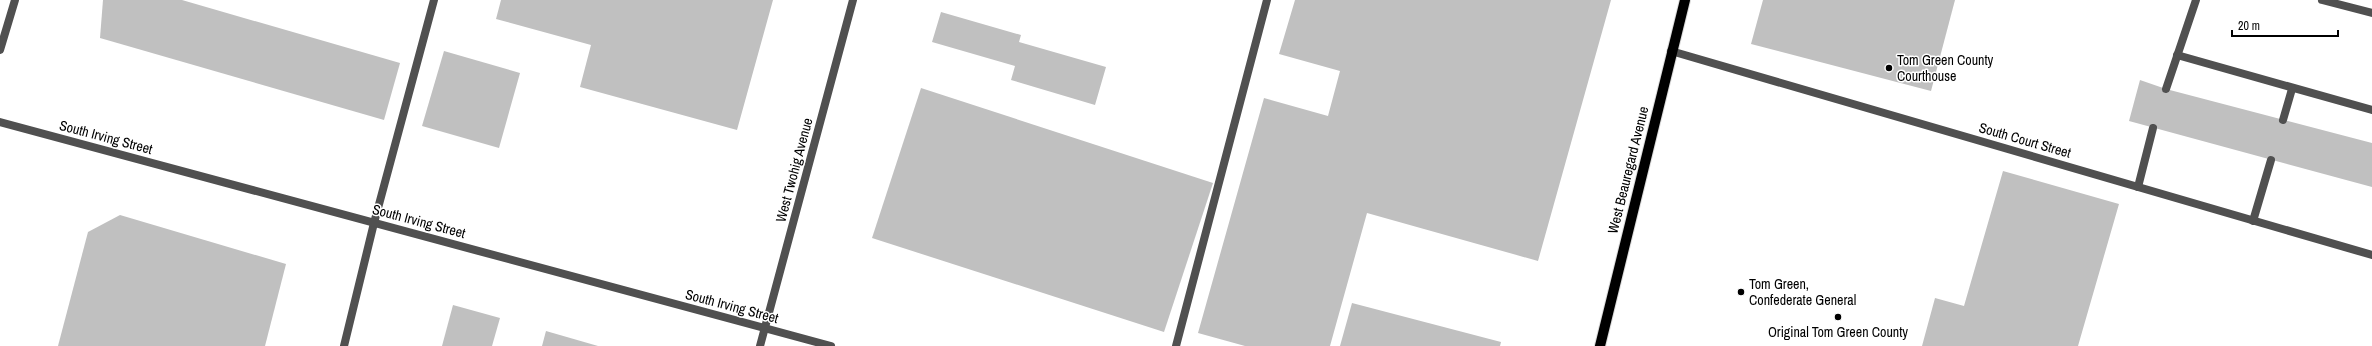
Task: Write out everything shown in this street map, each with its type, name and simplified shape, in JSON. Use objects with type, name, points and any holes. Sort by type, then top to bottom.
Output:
[{"type":"main road","name":"West Beauregard Avenue","points":[[1600,346],[1671,50],[1685,0]]},
{"type":"street","points":[[0,50],[15,0]]},
{"type":"street","points":[[344,346],[374,223],[434,0]]},
{"type":"street","name":"West Twohig Avenue","points":[[760,346],[853,0]]},
{"type":"street","points":[[1176,346],[1267,0]]},
{"type":"street","points":[[2166,89],[2196,0]]},
{"type":"street","points":[[2322,0],[2372,13]]},
{"type":"street","name":"South Court Street","points":[[1671,50],[2372,256]]},
{"type":"street","points":[[2177,55],[2292,89],[2372,110]]},
{"type":"street","points":[[2282,120],[2292,89]]},
{"type":"street","name":"South Irving Street","points":[[0,122],[831,346]]},
{"type":"street","points":[[2138,187],[2153,128]]},
{"type":"street","points":[[2253,221],[2271,160]]},
{"type":"building","points":[[103,0],[182,0],[400,63],[384,120],[100,38]]},
{"type":"building","points":[[501,0],[773,0],[737,130],[580,87],[591,45],[496,19]]},
{"type":"building","points":[[1295,0],[1611,0],[1538,261],[1367,213],[1330,346],[1245,346],[1198,333],[1264,98],[1328,116],[1340,71],[1279,54]]},
{"type":"building","name":"Tom Green County Courthouse","points":[[1763,0],[1955,0],[1931,91],[1751,44]]},
{"type":"building","points":[[941,12],[1021,35],[1019,42],[1106,67],[1095,105],[1011,80],[1015,66],[932,42]]},
{"type":"building","points":[[444,51],[520,73],[499,148],[422,126]]},
{"type":"building","points":[[2140,80],[2166,89],[2372,143],[2372,187],[2129,121]]},
{"type":"building","points":[[921,88],[1213,183],[1164,332],[872,238]]},
{"type":"building","points":[[2003,171],[2119,204],[2078,346],[1922,346],[1935,298],[1964,306]]},
{"type":"building","points":[[120,215],[286,264],[265,346],[58,346],[88,232]]},
{"type":"building","points":[[1352,303],[1501,342],[1500,346],[1340,346]]},
{"type":"building","points":[[453,305],[500,318],[492,346],[442,346]]},
{"type":"building","points":[[546,331],[598,346],[542,346]]},
{"type":"place","name":"Tom Green County Courthouse","points":[[1889,68]]},
{"type":"place","name":"Tom Green, Confederate General","points":[[1741,292]]},
{"type":"place","name":"Original Tom Green County","points":[[1838,317]]}]
